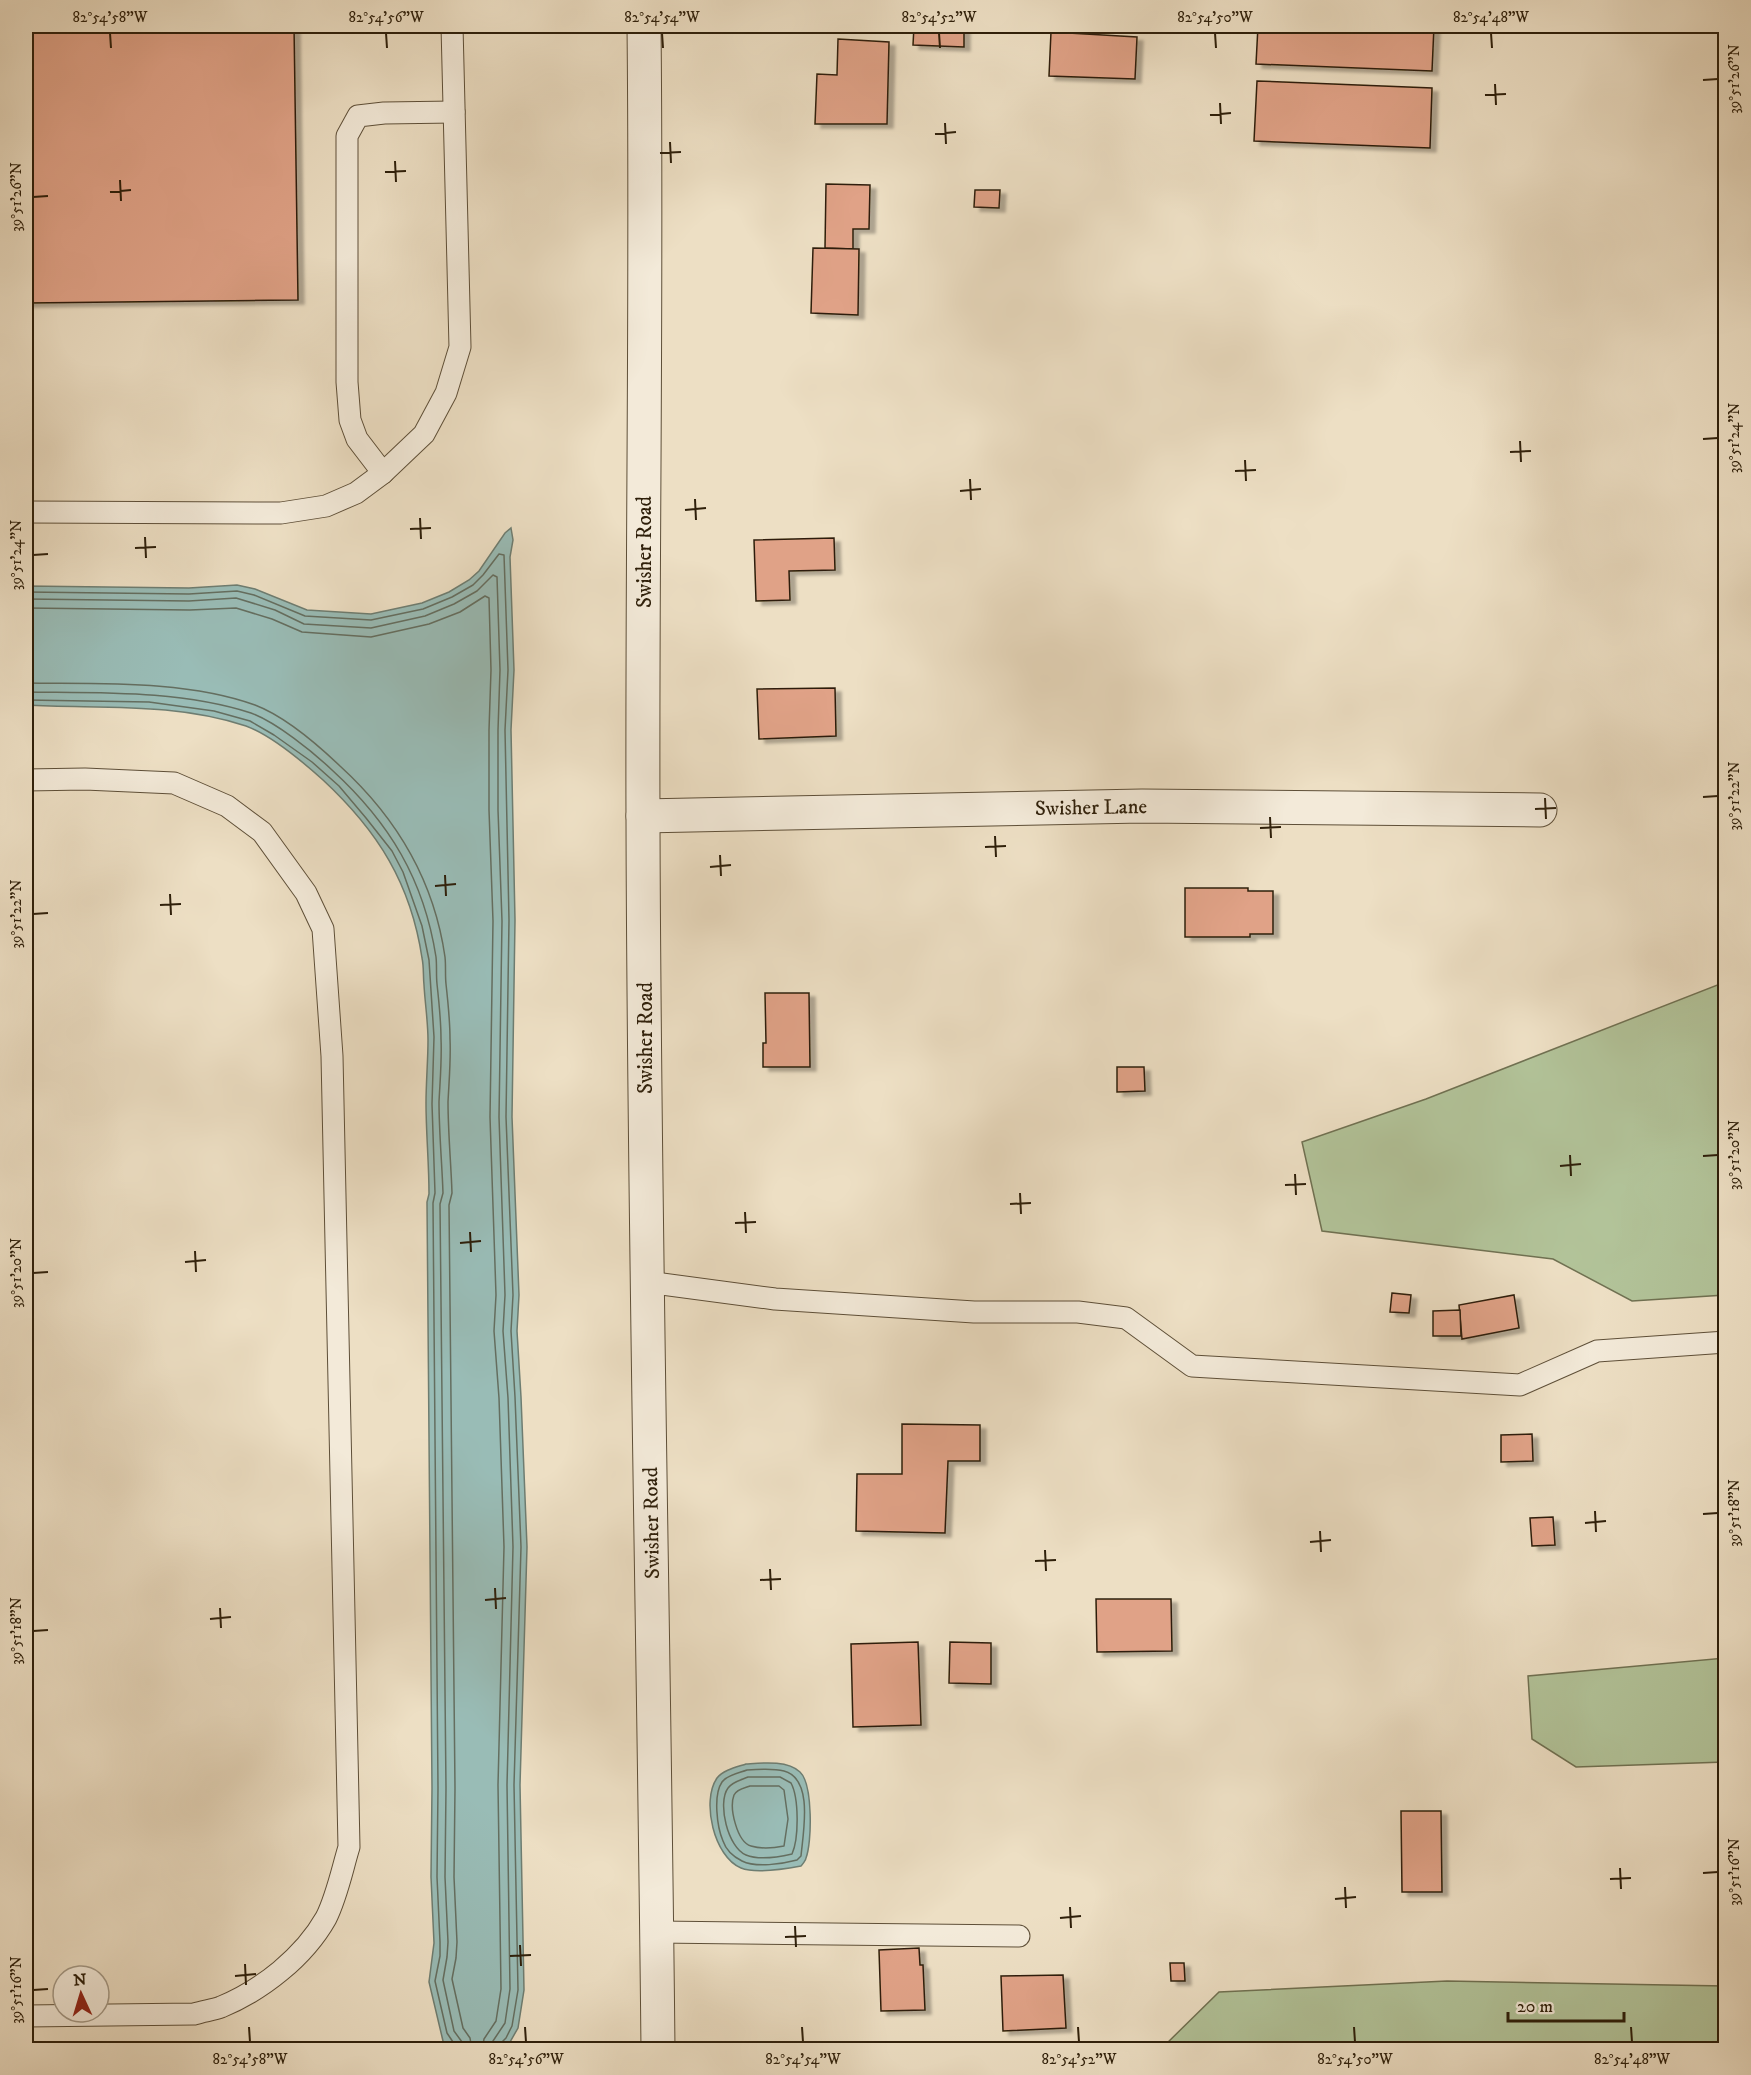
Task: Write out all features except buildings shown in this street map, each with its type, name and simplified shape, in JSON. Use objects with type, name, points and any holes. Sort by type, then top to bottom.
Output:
[{"type":"street","name":"Swisher Road","points":[[644,26],[646,259],[643,816],[658,2049]]},
{"type":"street","name":"Swisher Lane","points":[[643,816],[1142,806],[1540,810]]},
{"type":"lane","points":[[26,512],[281,513],[326,506],[356,493],[383,473],[424,434],[446,393],[460,347],[452,26]]},
{"type":"lane","points":[[383,473],[357,439],[350,420],[347,370],[347,136],[358,116],[384,113],[454,112]]},
{"type":"lane","points":[[26,780],[85,779],[174,783],[227,806],[262,832],[306,893],[323,929],[332,1056],[349,1847],[326,1918],[303,1950],[261,1986],[220,2007],[194,2013],[26,2016]]},
{"type":"lane","points":[[647,1282],[775,1299],[974,1312],[1090,1314],[1126,1318],[1192,1366],[1520,1385],[1597,1351],[1725,1342]]},
{"type":"lane","points":[[657,1932],[1019,1936]]},
{"type":"green space","points":[[1725,982],[1725,1295],[1632,1301],[1553,1259],[1322,1231],[1302,1142],[1426,1099]]},
{"type":"green space","points":[[1725,1658],[1725,1762],[1576,1767],[1532,1739],[1528,1676]]},
{"type":"green space","points":[[1447,1981],[1725,1986],[1725,2049],[1161,2049],[1219,1992]]},
{"type":"water","points":[[511,528],[514,670],[511,730],[515,920],[512,1117],[519,1295],[517,1331],[527,1547],[520,1785],[524,1990],[518,2028],[510,2042],[502,2049],[452,2050],[443,2041],[429,1982],[434,1943],[431,1877],[427,1202],[429,1194],[426,1103],[428,1040],[423,961],[410,906],[389,860],[376,839],[343,799],[306,765],[256,730],[219,718],[192,713],[136,708],[26,705],[26,586],[189,588],[237,585],[255,589],[307,610],[371,614],[422,603],[449,592],[469,580],[479,571],[505,533]]},
{"type":"water","points":[[774,1763],[788,1766],[800,1772],[804,1779],[809,1801],[810,1827],[808,1850],[801,1866],[747,1870],[732,1862],[717,1841],[710,1814],[712,1788],[717,1778],[723,1773],[746,1764]]}]
